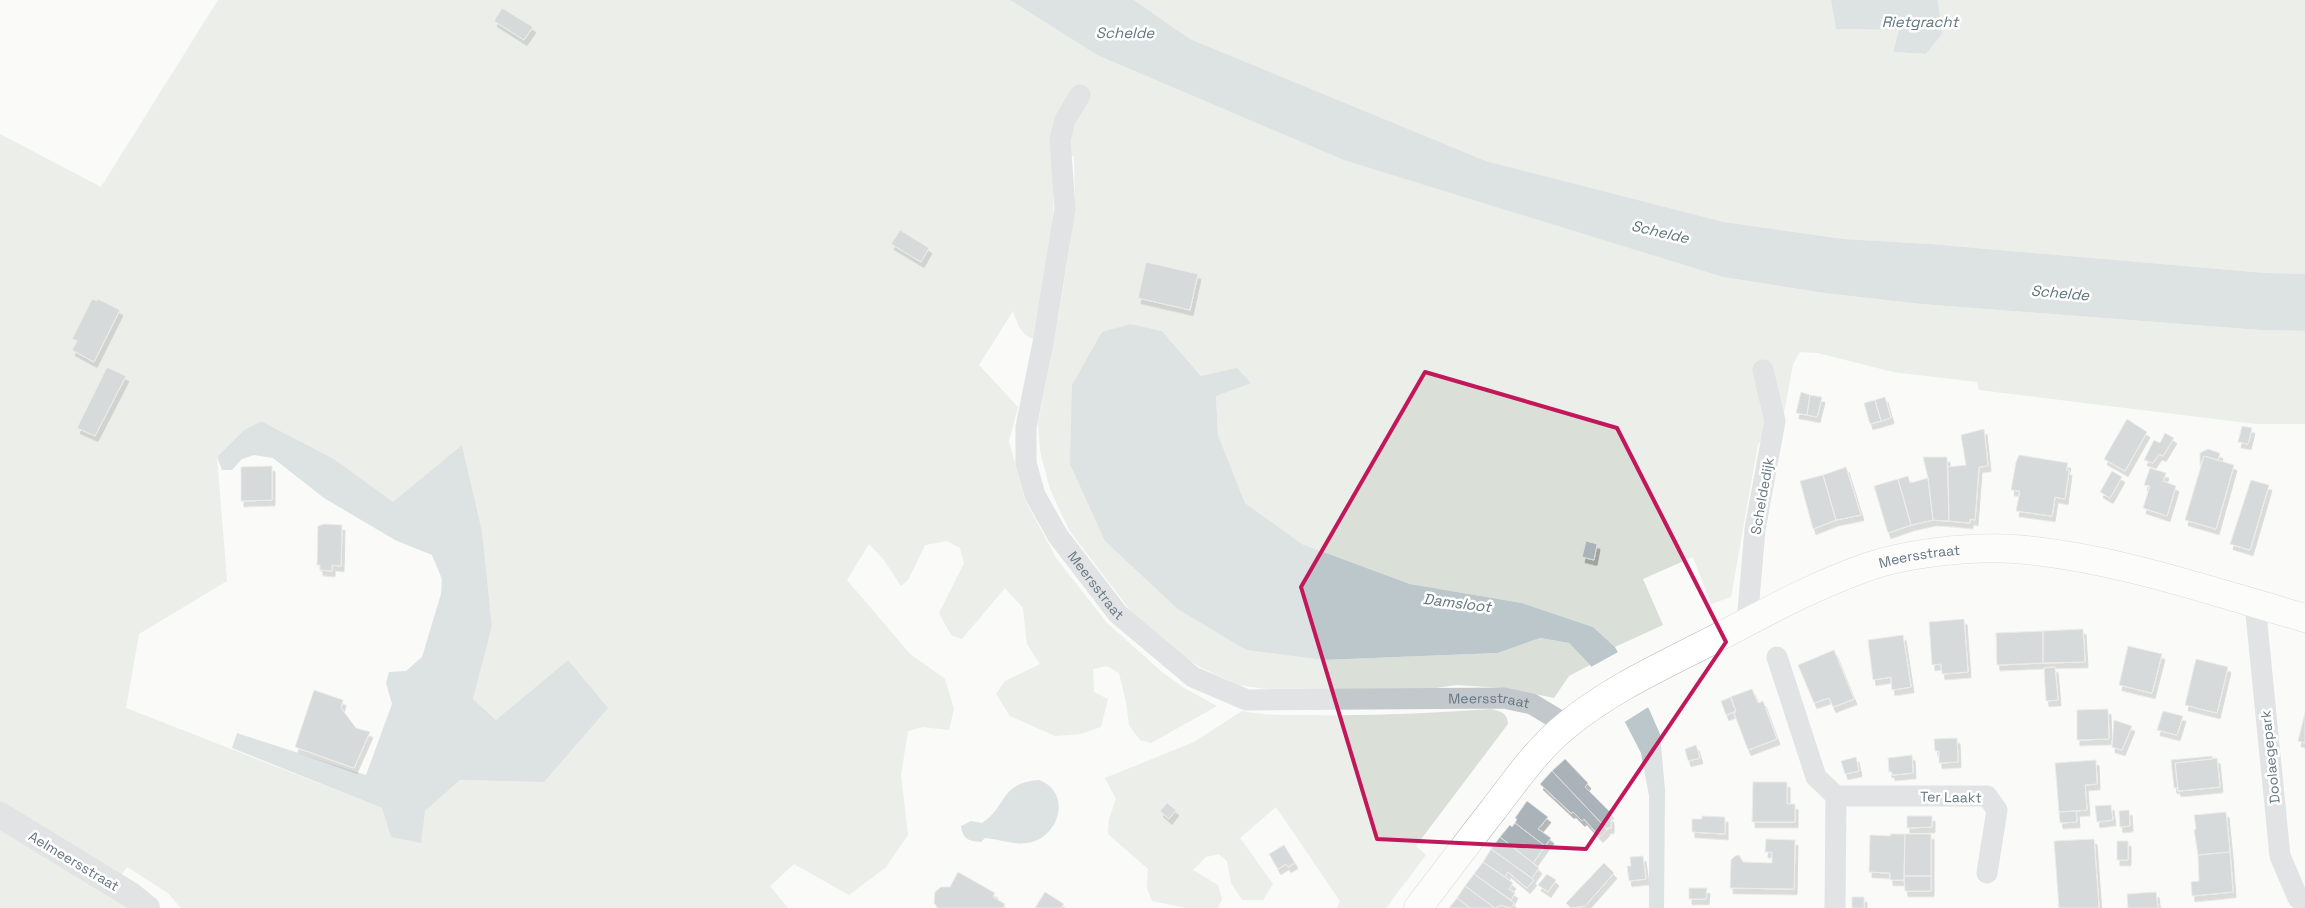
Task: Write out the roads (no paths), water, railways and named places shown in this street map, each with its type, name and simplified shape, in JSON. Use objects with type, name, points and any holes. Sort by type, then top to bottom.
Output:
[{"type":"main road","name":"Meersstraat","points":[[1418,908],[1517,778],[1543,747],[1567,725],[1598,702],[1646,674],[1817,588],[1864,568],[1906,557],[1966,550],[2013,549],[2068,555],[2136,570],[2305,618]]},
{"type":"street","name":"Meersstraat","points":[[1080,95],[1065,120],[1060,140],[1065,208],[1044,338],[1026,428],[1026,462],[1035,496],[1058,536],[1118,614],[1193,677],[1247,700],[1504,698],[1532,704],[1567,725]]},
{"type":"street","name":"Scheldedijk","points":[[1747,623],[1755,528],[1775,421],[1763,370]]},
{"type":"street","name":"Doolaegepark","points":[[2255,604],[2280,856],[2299,902]]},
{"type":"street","points":[[1777,656],[1816,777],[1836,796],[1835,908]]},
{"type":"street","name":"Ter Laakt","points":[[1836,796],[1987,796],[1997,810],[1987,873]]},
{"type":"street","name":"Aelmeersstraat","points":[[0,815],[131,895],[148,908]]},
{"type":"water","name":"Schelde","points":[[1010,0],[1134,0],[1190,39],[1486,161],[1724,222],[1844,239],[1931,244],[2266,273],[2305,274],[2305,331],[2260,330],[1921,304],[1824,293],[1723,277],[1344,160],[1097,55]]},
{"type":"water","name":"Rietgracht","points":[[1831,0],[1938,0],[1942,34],[1926,54],[1893,52],[1899,30],[1836,29]]},
{"type":"water","name":"Damsloot","points":[[1131,324],[1162,331],[1201,376],[1237,368],[1251,383],[1216,396],[1218,435],[1245,503],[1302,544],[1410,584],[1522,603],[1593,627],[1615,647],[1649,709],[1660,734],[1665,790],[1664,908],[1649,908],[1649,796],[1641,753],[1626,724],[1590,665],[1569,643],[1540,638],[1498,653],[1323,660],[1246,650],[1179,610],[1105,541],[1070,464],[1072,385],[1102,332]]},
{"type":"water","points":[[261,421],[334,459],[393,502],[462,445],[482,531],[492,626],[473,699],[496,720],[568,660],[608,708],[544,782],[460,780],[425,811],[421,843],[391,837],[382,808],[232,748],[237,733],[366,775],[392,704],[386,683],[389,672],[406,671],[422,657],[441,594],[442,579],[432,555],[395,540],[324,498],[273,458],[254,455],[242,459],[232,470],[222,470],[217,457],[244,430]]},
{"type":"water","points":[[1039,780],[1050,786],[1056,794],[1059,804],[1054,824],[1038,840],[1027,843],[1011,843],[985,838],[981,842],[976,842],[965,837],[961,826],[971,821],[982,823],[996,810],[1010,790],[1026,782]]}]
